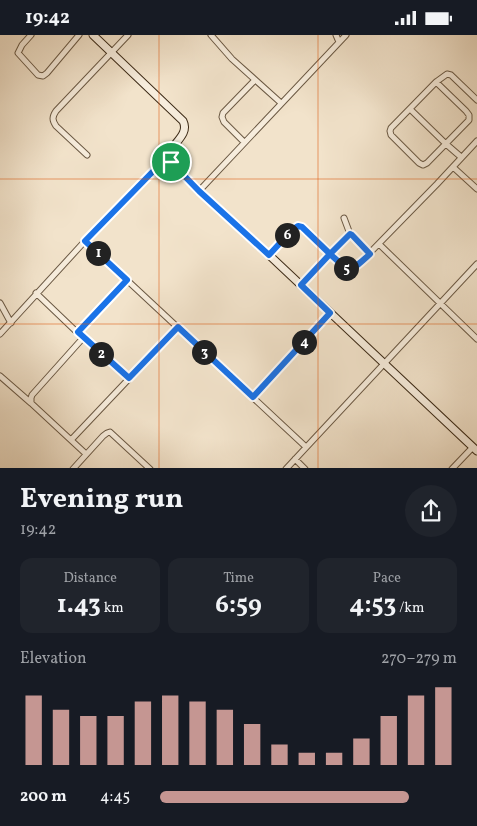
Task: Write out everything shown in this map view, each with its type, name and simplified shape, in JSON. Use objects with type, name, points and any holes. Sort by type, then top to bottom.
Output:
[{"type":"street","points":[[31,35],[18,53],[38,75],[43,76],[80,35]]},
{"type":"street","points":[[0,333],[85,241],[168,156],[185,130],[186,125],[183,121],[93,35]]},
{"type":"street","points":[[87,155],[56,126],[53,117],[56,111],[128,35]]},
{"type":"street","points":[[211,35],[232,59],[281,103]]},
{"type":"street","points":[[336,35],[340,42]]},
{"type":"street","points":[[199,191],[346,35]]},
{"type":"street","points":[[436,83],[466,111],[469,115],[469,120],[427,163],[422,165],[391,135],[391,128],[436,83],[447,74],[451,75],[477,100]]},
{"type":"street","points":[[244,143],[224,122],[222,117],[223,113],[255,80]]},
{"type":"street","points":[[410,109],[461,157]]},
{"type":"street","points":[[269,255],[298,226],[302,227],[345,268],[352,269],[356,267],[477,141]]},
{"type":"street","points":[[168,156],[171,162],[199,191],[475,449],[453,468]]},
{"type":"street","points":[[453,167],[477,189]]},
{"type":"street","points":[[344,217],[350,234],[370,254]]},
{"type":"street","points":[[301,285],[350,234]]},
{"type":"street","points":[[85,241],[306,447]]},
{"type":"street","points":[[378,245],[477,339]]},
{"type":"street","points":[[287,468],[477,264]]},
{"type":"street","points":[[78,332],[127,280]]},
{"type":"street","points":[[36,293],[129,378]]},
{"type":"street","points":[[0,303],[11,323]]},
{"type":"street","points":[[253,397],[330,313]]},
{"type":"street","points":[[71,440],[178,327]]},
{"type":"street","points":[[31,403],[32,395],[84,338]]},
{"type":"street","points":[[0,376],[86,454]]},
{"type":"street","points":[[74,468],[103,435],[110,432],[149,468]]},
{"type":"street","points":[[295,459],[304,468]]},
{"type":"route","points":[[171,162],[168,156],[85,241],[127,280],[78,332],[129,378],[178,327],[253,397],[330,313],[301,285],[330,254],[348,269],[356,267],[370,254],[350,234],[330,254],[302,227],[298,226],[269,255],[199,191],[171,162]]}]
